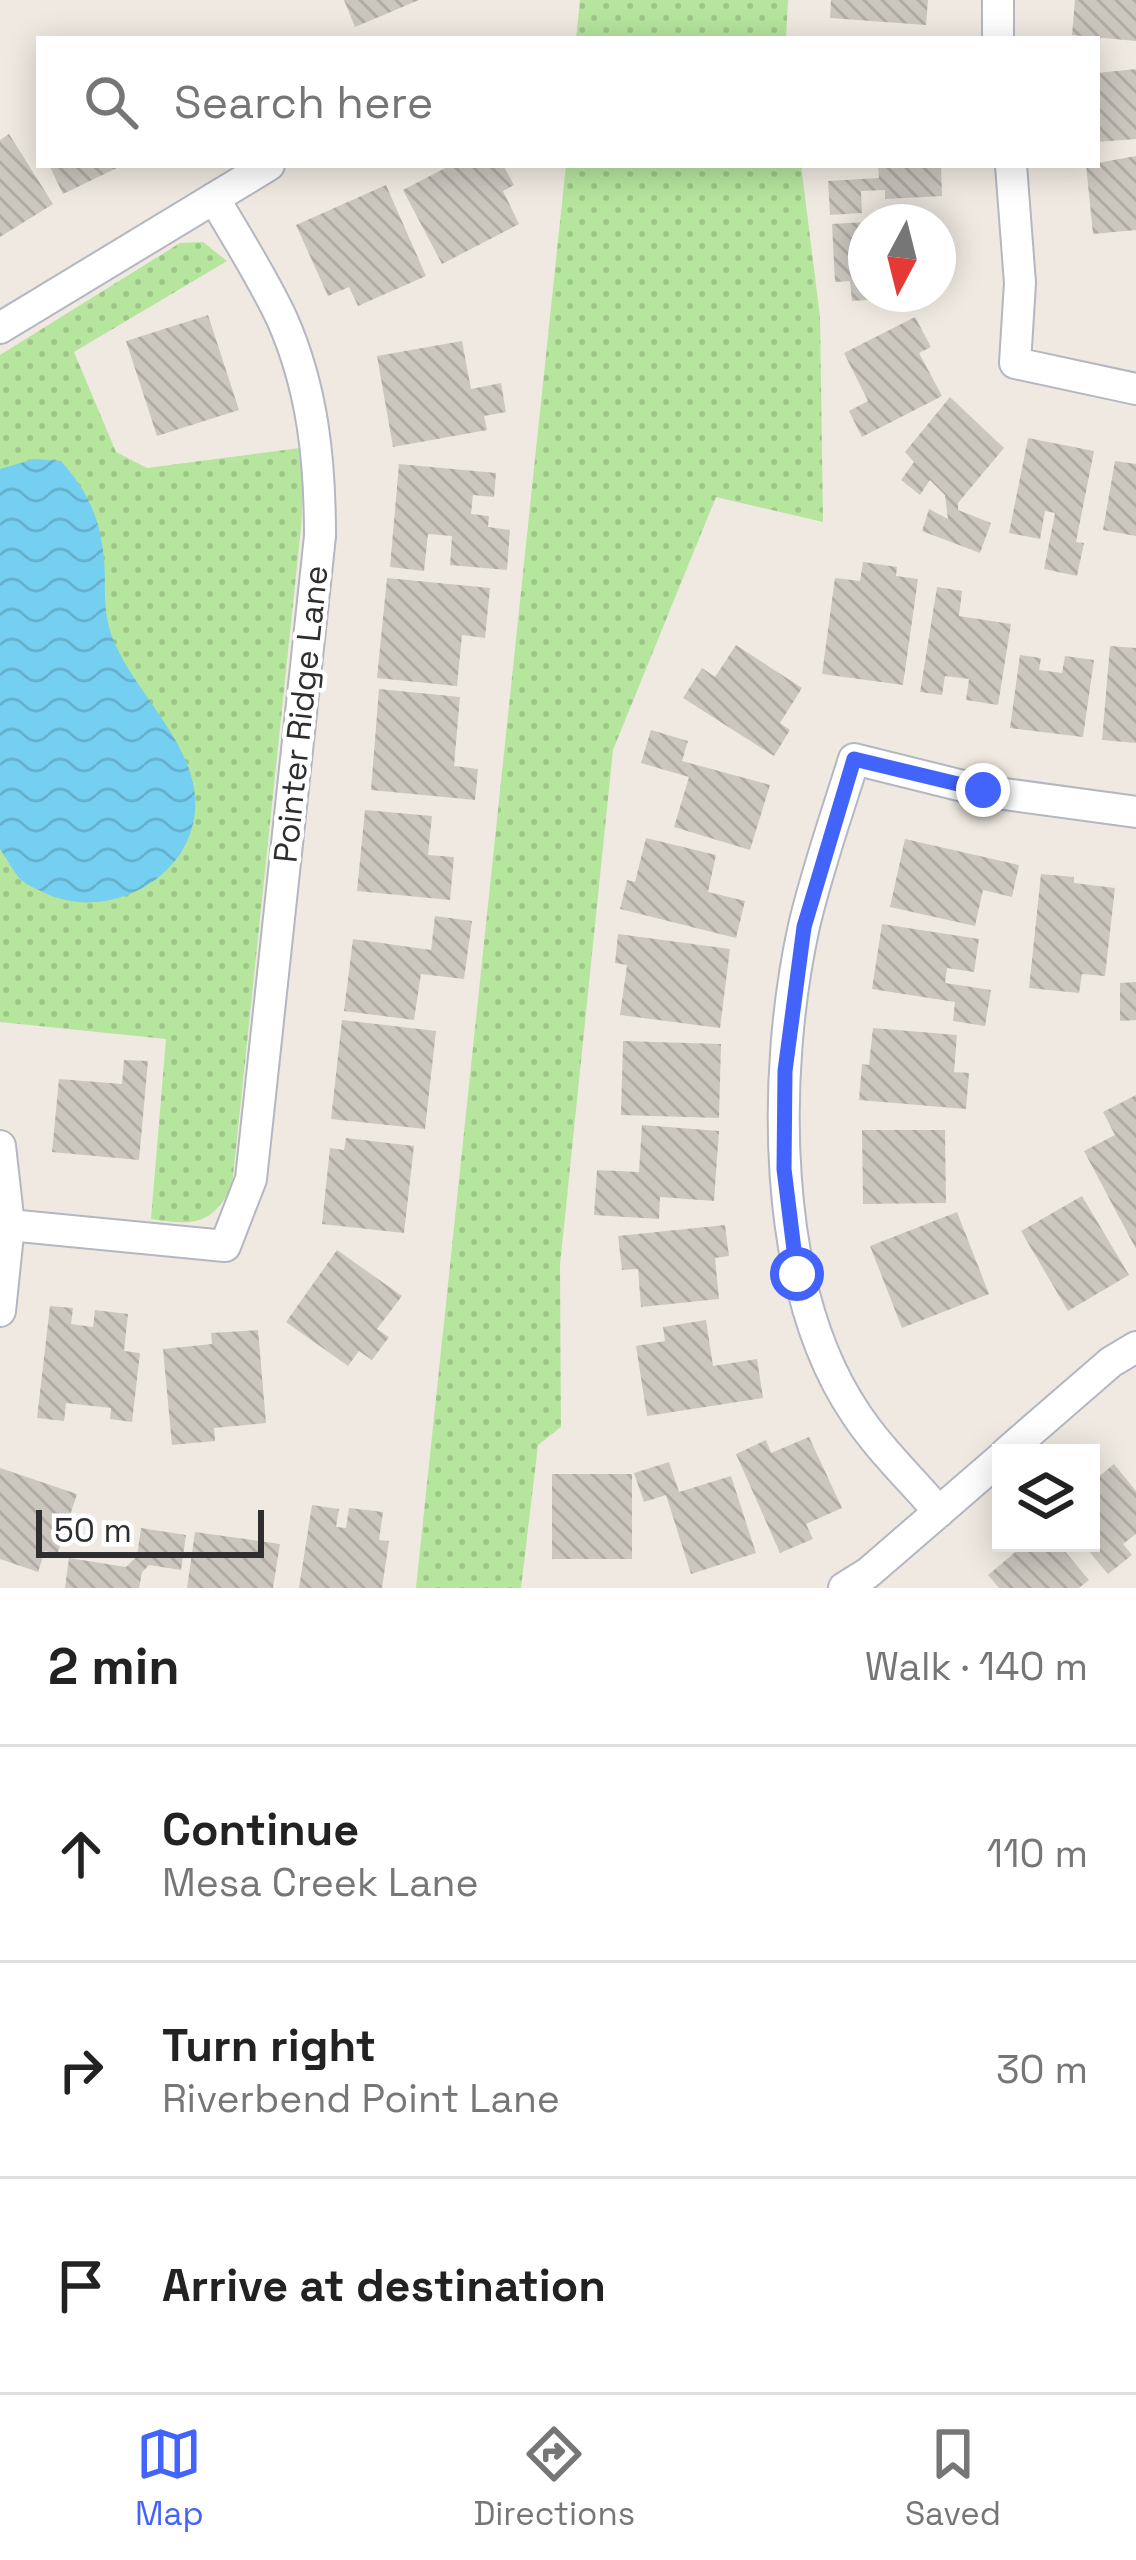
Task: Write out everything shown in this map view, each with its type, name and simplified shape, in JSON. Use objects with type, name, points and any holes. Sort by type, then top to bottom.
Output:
[{"type":"street","points":[[998,0],[998,36]]},
{"type":"street","points":[[0,328],[264,168]]},
{"type":"street","points":[[1011,168],[1020,283],[1015,363],[1136,389]]},
{"type":"street","name":"Pointer Ridge Lane","points":[[9,1225],[225,1246],[251,1179],[320,536],[320,462],[307,391],[282,319],[214,198]]},
{"type":"street","points":[[939,1512],[856,1415],[821,1349],[797,1274],[784,1169],[785,1071],[804,927],[854,759],[983,790],[1136,812]]},
{"type":"street","points":[[0,1145],[9,1225],[0,1310]]},
{"type":"street","points":[[1017,1444],[1136,1347]]},
{"type":"street","points":[[844,1588],[868,1573],[992,1466]]},
{"type":"green space","points":[[580,0],[788,0],[786,36],[576,36]]},
{"type":"green space","points":[[566,168],[801,168],[820,317],[823,522],[716,497],[613,750],[560,1265],[561,1427],[538,1445],[521,1588],[416,1588]]},
{"type":"green space","points":[[203,242],[227,261],[74,352],[116,452],[147,468],[300,448],[301,528],[232,1186],[208,1216],[178,1222],[151,1219],[166,1039],[0,1022],[0,355],[180,243]]},
{"type":"water","points":[[34,459],[61,461],[89,502],[103,550],[111,634],[179,746],[194,788],[190,835],[178,857],[141,889],[118,898],[68,901],[45,893],[26,884],[0,849],[0,469]]},
{"type":"building","points":[[344,0],[419,0],[355,27]]},
{"type":"building","points":[[831,0],[928,0],[926,25],[830,18]]},
{"type":"building","points":[[1075,0],[1136,0],[1136,41],[1072,35]]},
{"type":"building","points":[[1136,69],[1136,139],[1100,142],[1100,73]]},
{"type":"building","points":[[9,134],[53,204],[0,237],[0,140]]},
{"type":"building","points":[[1136,156],[1136,230],[1093,234],[1086,168],[1100,168],[1100,162]]},
{"type":"building","points":[[50,168],[117,168],[63,194]]},
{"type":"building","points":[[445,168],[505,168],[514,185],[503,191],[519,224],[442,264],[403,190]]},
{"type":"building","points":[[878,168],[941,168],[942,196],[885,199],[885,190],[861,191],[862,204],[848,204],[848,214],[830,215],[828,181],[879,178]]},
{"type":"building","points":[[386,185],[426,276],[358,306],[349,287],[328,296],[296,225]]},
{"type":"building","points":[[848,223],[848,281],[835,282],[832,224]]},
{"type":"building","points":[[208,315],[239,410],[157,436],[126,341]]},
{"type":"building","points":[[915,317],[931,347],[919,353],[942,396],[862,437],[849,411],[868,401],[844,353]]},
{"type":"building","points":[[462,341],[471,389],[501,383],[506,412],[484,416],[487,430],[393,447],[377,356]]},
{"type":"building","points":[[950,397],[1004,448],[958,503],[958,510],[991,523],[980,553],[922,531],[929,509],[948,519],[945,495],[930,480],[920,495],[901,480],[914,462],[905,452]]},
{"type":"building","points":[[1028,438],[1094,451],[1076,542],[1084,543],[1077,576],[1044,569],[1055,513],[1045,511],[1040,539],[1009,533]]},
{"type":"building","points":[[1115,461],[1136,464],[1136,536],[1103,530]]},
{"type":"building","points":[[399,464],[496,473],[494,497],[473,495],[471,514],[489,516],[488,527],[510,530],[507,570],[450,565],[452,536],[428,534],[424,571],[390,567]]},
{"type":"building","points":[[863,562],[897,567],[896,576],[918,579],[903,685],[822,674],[835,578],[860,581]]},
{"type":"building","points":[[387,578],[490,588],[485,638],[462,635],[457,686],[377,678]]},
{"type":"building","points":[[937,587],[962,591],[959,616],[1011,624],[998,705],[966,700],[969,679],[945,676],[942,695],[920,692]]},
{"type":"building","points":[[736,645],[802,688],[780,723],[790,730],[774,756],[683,698],[702,668],[715,677]]},
{"type":"building","points":[[1110,646],[1136,648],[1136,743],[1102,740]]},
{"type":"building","points":[[1020,655],[1041,658],[1039,670],[1062,673],[1065,656],[1094,660],[1083,737],[1010,728]]},
{"type":"building","points":[[379,689],[460,697],[454,766],[478,769],[475,800],[371,790]]},
{"type":"building","points":[[651,730],[688,741],[682,761],[770,785],[750,850],[674,827],[689,777],[641,763]]},
{"type":"building","points":[[365,810],[432,816],[428,855],[454,857],[450,900],[357,891]]},
{"type":"building","points":[[646,838],[716,855],[708,892],[745,901],[736,938],[620,909],[627,880],[635,882]]},
{"type":"building","points":[[905,839],[1019,865],[1012,897],[983,890],[975,926],[890,907]]},
{"type":"building","points":[[1041,874],[1115,888],[1105,976],[1082,974],[1079,993],[1029,988]]},
{"type":"building","points":[[435,916],[472,921],[464,979],[421,974],[414,1020],[344,1011],[353,939],[431,950]]},
{"type":"building","points":[[882,924],[979,939],[974,972],[947,968],[945,983],[991,990],[985,1026],[953,1021],[955,1002],[872,989]]},
{"type":"building","points":[[618,934],[730,949],[720,1028],[620,1015],[627,965],[615,963]]},
{"type":"building","points":[[1136,982],[1136,1020],[1120,1021],[1120,983]]},
{"type":"building","points":[[342,1020],[436,1031],[425,1129],[331,1119]]},
{"type":"building","points":[[873,1028],[957,1035],[954,1072],[969,1073],[966,1109],[859,1100],[862,1064],[869,1065]]},
{"type":"building","points":[[623,1041],[721,1044],[719,1118],[621,1115]]},
{"type":"building","points":[[124,1060],[148,1061],[139,1160],[52,1152],[59,1079],[122,1084]]},
{"type":"building","points":[[1136,1095],[1136,1249],[1084,1151],[1115,1135],[1103,1112]]},
{"type":"building","points":[[642,1125],[719,1131],[714,1201],[660,1197],[659,1219],[594,1215],[597,1170],[639,1172]]},
{"type":"building","points":[[862,1130],[945,1130],[946,1203],[863,1204]]},
{"type":"building","points":[[346,1138],[414,1146],[404,1233],[322,1224],[330,1148],[344,1150]]},
{"type":"building","points":[[1082,1196],[1129,1275],[1068,1311],[1021,1231]]},
{"type":"building","points":[[957,1212],[989,1294],[902,1328],[870,1246]]},
{"type":"building","points":[[725,1225],[729,1256],[715,1258],[719,1299],[641,1307],[638,1269],[622,1270],[618,1236]]},
{"type":"building","points":[[337,1250],[402,1296],[377,1329],[389,1337],[372,1360],[359,1351],[348,1366],[286,1322]]},
{"type":"building","points":[[50,1306],[73,1308],[71,1324],[93,1327],[95,1310],[128,1314],[124,1351],[140,1353],[132,1422],[110,1419],[111,1408],[66,1403],[64,1421],[37,1418]]},
{"type":"building","points":[[706,1320],[713,1366],[757,1359],[763,1398],[647,1416],[636,1346],[665,1341],[663,1327]]},
{"type":"building","points":[[258,1330],[266,1423],[214,1428],[215,1441],[172,1445],[163,1349],[212,1344],[211,1333]]},
{"type":"building","points":[[809,1437],[842,1508],[806,1524],[813,1539],[780,1553],[736,1454],[766,1440],[771,1453]]},
{"type":"building","points":[[669,1462],[679,1492],[731,1476],[756,1553],[691,1574],[666,1495],[644,1502],[634,1473]]},
{"type":"building","points":[[1114,1464],[1136,1491],[1136,1534],[1123,1544],[1132,1555],[1108,1574],[1090,1552],[1100,1552],[1100,1476]]},
{"type":"building","points":[[0,1468],[77,1494],[57,1555],[45,1551],[38,1572],[0,1559]]},
{"type":"building","points":[[552,1474],[632,1474],[632,1559],[552,1559]]},
{"type":"building","points":[[312,1505],[339,1509],[336,1527],[346,1528],[349,1508],[383,1512],[379,1540],[389,1541],[382,1588],[299,1588]]},
{"type":"building","points":[[141,1528],[186,1535],[181,1570],[149,1565],[142,1572],[139,1588],[65,1588],[69,1558],[126,1567],[137,1556]]},
{"type":"building","points":[[195,1532],[280,1544],[273,1588],[187,1588]]},
{"type":"building","points":[[1015,1552],[1066,1552],[1089,1580],[1079,1588],[999,1588],[988,1575]]},
{"type":"route","points":[[797,1274],[784,1169],[785,1071],[804,927],[854,759],[983,790]]}]
